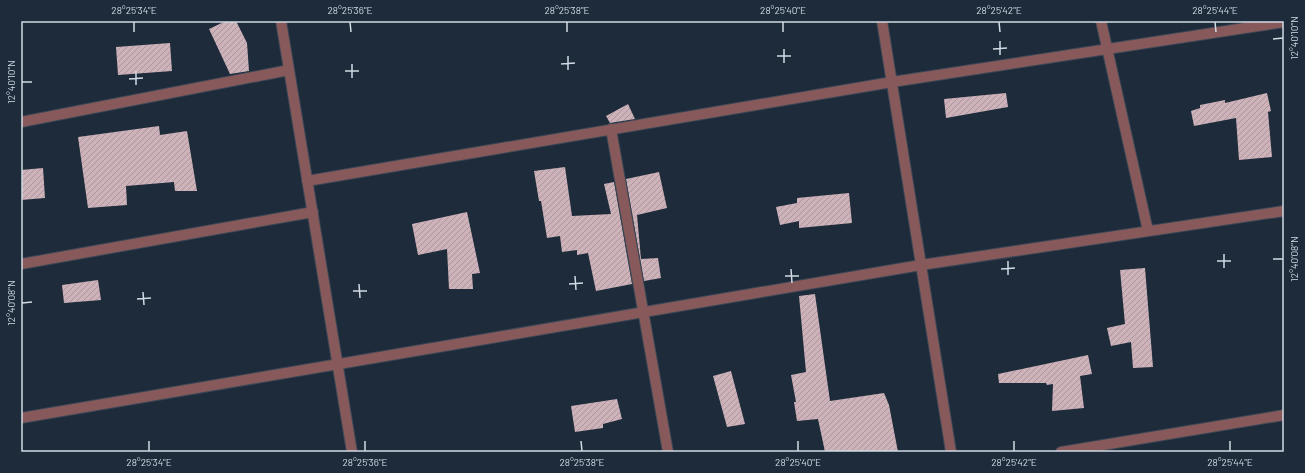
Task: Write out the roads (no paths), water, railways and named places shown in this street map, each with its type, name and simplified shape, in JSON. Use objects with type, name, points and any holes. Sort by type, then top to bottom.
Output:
[{"type":"street","points":[[281,21],[352,452]]},
{"type":"street","points":[[882,21],[951,452]]},
{"type":"street","points":[[1101,21],[1148,231]]},
{"type":"street","points":[[307,180],[892,82],[1284,22]]},
{"type":"street","points":[[21,122],[289,70]]},
{"type":"street","points":[[611,130],[668,452]]},
{"type":"street","points":[[21,418],[921,265],[1284,211]]},
{"type":"street","points":[[21,264],[313,212]]},
{"type":"street","points":[[1061,452],[1284,415]]}]
